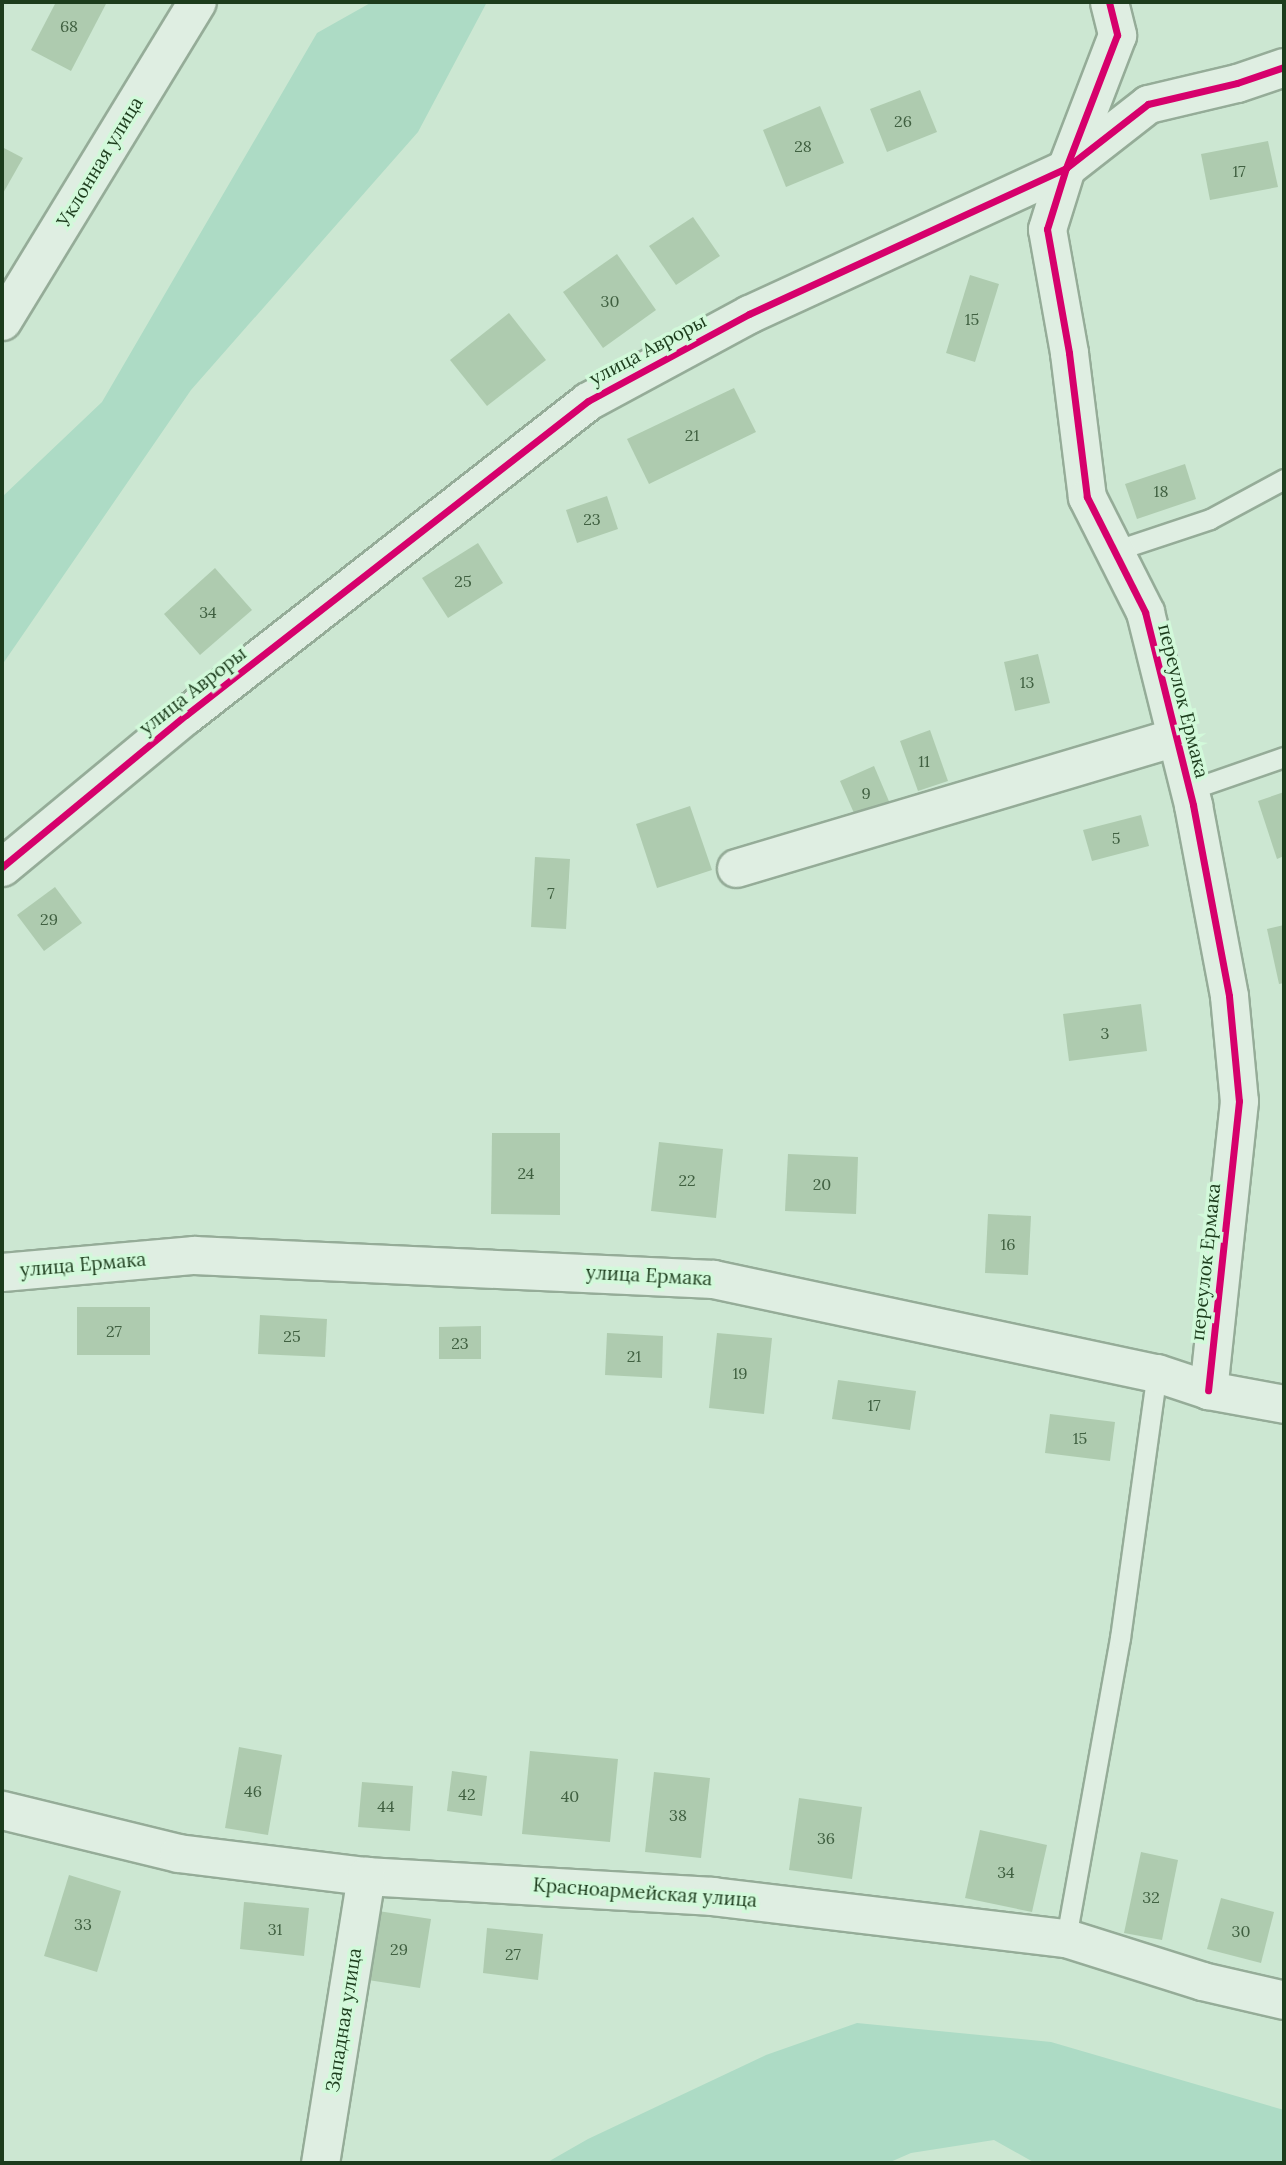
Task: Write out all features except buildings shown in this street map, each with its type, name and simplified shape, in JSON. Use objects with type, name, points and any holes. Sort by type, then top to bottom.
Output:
[{"type":"street","name":"Уклонная улица","points":[[2,321],[197,2]]},
{"type":"street","name":"переулок Ермака","points":[[1110,2],[1117,35],[1066,168],[1047,229],[1069,353],[1087,497],[1145,612],[1189,790],[1229,996],[1238,1101],[1208,1390]]},
{"type":"street","name":"улица Авроры","points":[[2,867],[186,715],[587,401],[749,314],[1066,168],[1148,104],[1237,83],[1284,67]]},
{"type":"street","points":[[736,868],[1175,737]]},
{"type":"street","name":"улица Ермака","points":[[2,1272],[194,1255],[713,1279],[1157,1373],[1208,1390],[1284,1404]]},
{"type":"street","name":"Красноармейская улица","points":[[2,1810],[178,1853],[366,1876],[712,1896],[1066,1938],[1202,1981],[1284,2000]]},
{"type":"street","name":"Западная улица","points":[[320,2163],[366,1876]]},
{"type":"lane","points":[[1114,551],[1210,519],[1284,480]]},
{"type":"lane","points":[[1189,790],[1284,757]]},
{"type":"lane","points":[[1066,1938],[1120,1637],[1157,1373]]},
{"type":"green space","points":[[372,2],[487,2],[418,132],[191,390],[2,665],[2,497],[102,402],[317,33]]},
{"type":"green space","points":[[857,2023],[1051,2042],[1284,2110],[1284,2163],[1035,2163],[994,2140],[911,2153],[888,2163],[546,2163],[588,2139],[766,2055]]},
{"type":"cycle path","points":[[1109,2],[1117,35],[1066,168],[1047,229],[1069,353],[1087,497],[1145,612],[1193,805],[1229,996],[1239,1101],[1208,1390]]},
{"type":"cycle path","points":[[2,867],[186,715],[588,401],[749,314],[1066,168],[1148,104],[1237,83],[1284,67]]}]
